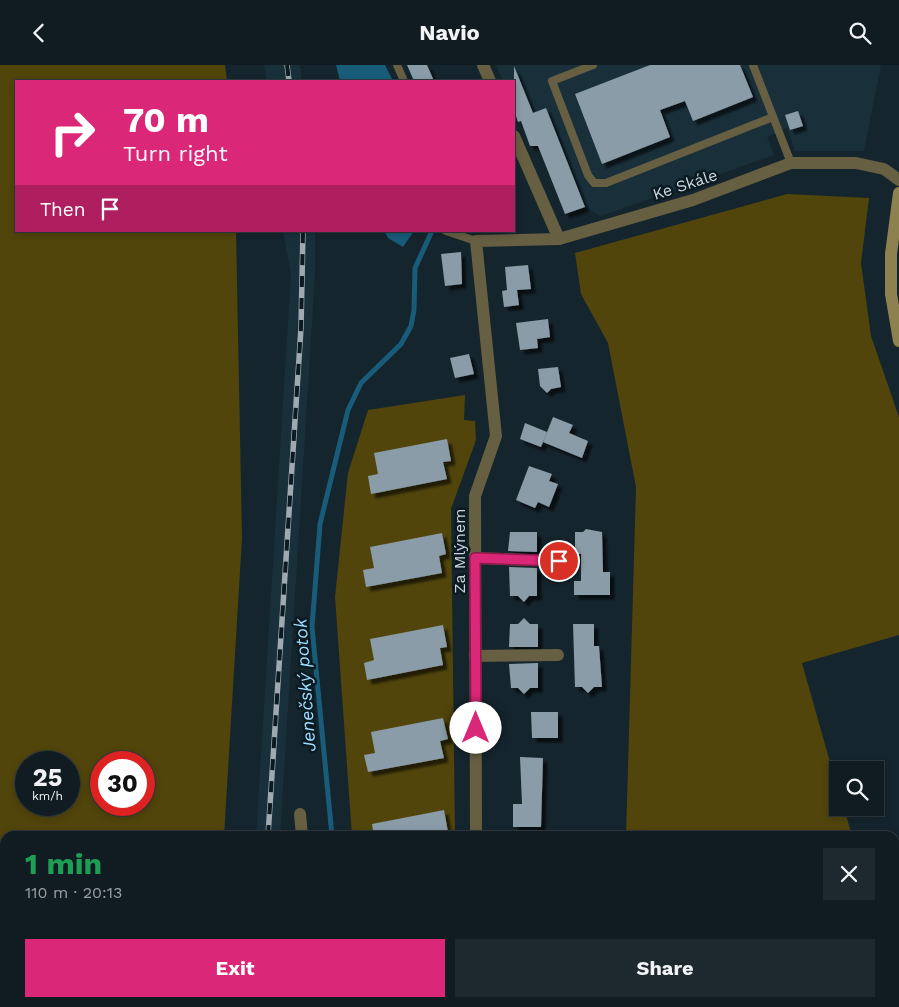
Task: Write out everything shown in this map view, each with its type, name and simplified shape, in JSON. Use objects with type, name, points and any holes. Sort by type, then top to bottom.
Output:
[{"type":"main road","points":[[899,193],[890,254],[891,295],[899,341]]},
{"type":"street","points":[[482,65],[490,80]]},
{"type":"street","points":[[515,138],[559,239]]},
{"type":"street","name":"Ke Skále","points":[[476,241],[559,239],[693,200],[790,163],[856,163],[884,169],[899,180]]},
{"type":"street","name":"Za Mlýnem","points":[[476,241],[496,437],[475,496],[476,831]]},
{"type":"street","points":[[475,558],[559,561]]},
{"type":"street","points":[[475,656],[558,655]]},
{"type":"street","points":[[300,815],[302,831]]},
{"type":"lane","points":[[397,65],[404,80]]},
{"type":"lane","points":[[593,65],[552,81],[588,175],[594,183],[606,183],[773,117]]},
{"type":"lane","points":[[753,65],[790,163]]},
{"type":"lane","points":[[449,232],[476,241]]},
{"type":"shaded area","points":[[0,65],[225,65],[227,80],[15,80],[15,232],[236,232],[242,538],[224,831],[0,831]]},
{"type":"shaded area","points":[[264,65],[300,65],[302,80],[267,80]]},
{"type":"shaded area","points":[[496,65],[881,65],[864,151],[795,151],[787,128],[767,137],[774,155],[601,216],[585,207],[565,214],[538,146],[530,146],[521,121],[518,122],[515,113],[515,80],[503,80]]},
{"type":"shaded area","points":[[787,194],[869,198],[861,263],[871,336],[899,417],[899,635],[802,663],[830,761],[829,816],[846,816],[851,831],[626,831],[636,487],[608,343],[581,294],[575,253]]},
{"type":"shaded area","points":[[283,232],[315,232],[315,274],[280,831],[256,831],[291,274]]},
{"type":"shaded area","points":[[465,395],[464,420],[475,421],[476,440],[451,509],[455,831],[352,831],[335,597],[348,473],[368,410]]},
{"type":"water","points":[[336,65],[385,65],[392,80],[340,80]]},
{"type":"water","points":[[385,232],[413,232],[403,247],[388,238]]},
{"type":"building","points":[[407,65],[427,65],[434,80],[414,80]]},
{"type":"building","points":[[650,65],[740,65],[753,97],[693,121],[685,101],[660,110],[670,137],[602,164],[575,94]]},
{"type":"building","points":[[514,66],[533,113],[546,108],[585,207],[565,214],[538,146],[530,146],[521,121],[518,122],[515,113]]},
{"type":"building","points":[[798,111],[803,126],[790,130],[785,115]]},
{"type":"building","points":[[461,252],[462,284],[445,286],[441,254]]},
{"type":"building","points":[[528,265],[531,289],[517,290],[519,305],[504,307],[502,291],[507,290],[505,267]]},
{"type":"building","points":[[548,319],[550,337],[537,339],[538,348],[520,350],[516,323]]},
{"type":"building","points":[[469,354],[474,374],[455,378],[450,358]]},
{"type":"building","points":[[558,367],[561,387],[551,389],[547,393],[540,386],[538,369]]},
{"type":"building","points":[[553,417],[573,425],[569,433],[588,441],[582,458],[543,442]]},
{"type":"building","points":[[525,423],[547,432],[541,447],[520,439]]},
{"type":"building","points":[[447,439],[451,461],[443,462],[447,479],[371,494],[368,476],[378,474],[374,453]]},
{"type":"building","points":[[529,466],[552,474],[549,481],[558,484],[549,507],[538,502],[535,508],[516,500]]},
{"type":"building","points":[[586,529],[602,532],[603,572],[610,572],[610,595],[574,595],[574,581],[581,581],[581,554],[575,554],[575,532],[583,532]]},
{"type":"building","points":[[510,532],[537,532],[537,552],[508,551]]},
{"type":"building","points":[[442,533],[446,554],[439,556],[442,573],[366,587],[363,570],[374,568],[370,547]]},
{"type":"building","points":[[509,567],[537,568],[537,596],[529,596],[524,602],[518,596],[510,596]]},
{"type":"building","points":[[524,618],[530,624],[538,624],[538,647],[509,647],[510,624],[518,624]]},
{"type":"building","points":[[573,624],[594,624],[594,646],[599,646],[602,687],[594,687],[588,693],[582,687],[575,687]]},
{"type":"building","points":[[443,625],[447,647],[440,648],[443,665],[367,680],[364,663],[374,660],[370,639]]},
{"type":"building","points":[[538,663],[538,688],[530,688],[524,694],[518,688],[511,688],[509,664]]},
{"type":"building","points":[[531,712],[558,712],[558,738],[532,738]]},
{"type":"building","points":[[443,718],[448,739],[440,741],[444,758],[368,772],[364,755],[375,753],[371,732]]},
{"type":"building","points":[[520,757],[543,758],[541,827],[513,827],[513,804],[522,804]]},
{"type":"building","points":[[444,810],[448,831],[373,831],[372,824]]},
{"type":"waterway","name":"Jenečský potok","points":[[332,831],[312,627],[320,524],[348,410],[361,383],[401,344],[411,326],[414,310],[415,268],[432,232]]},
{"type":"railway","points":[[287,65],[289,80]]},
{"type":"railway","points":[[268,831],[301,328],[303,232]]},
{"type":"route","points":[[476,728],[475,558],[559,561]]}]
